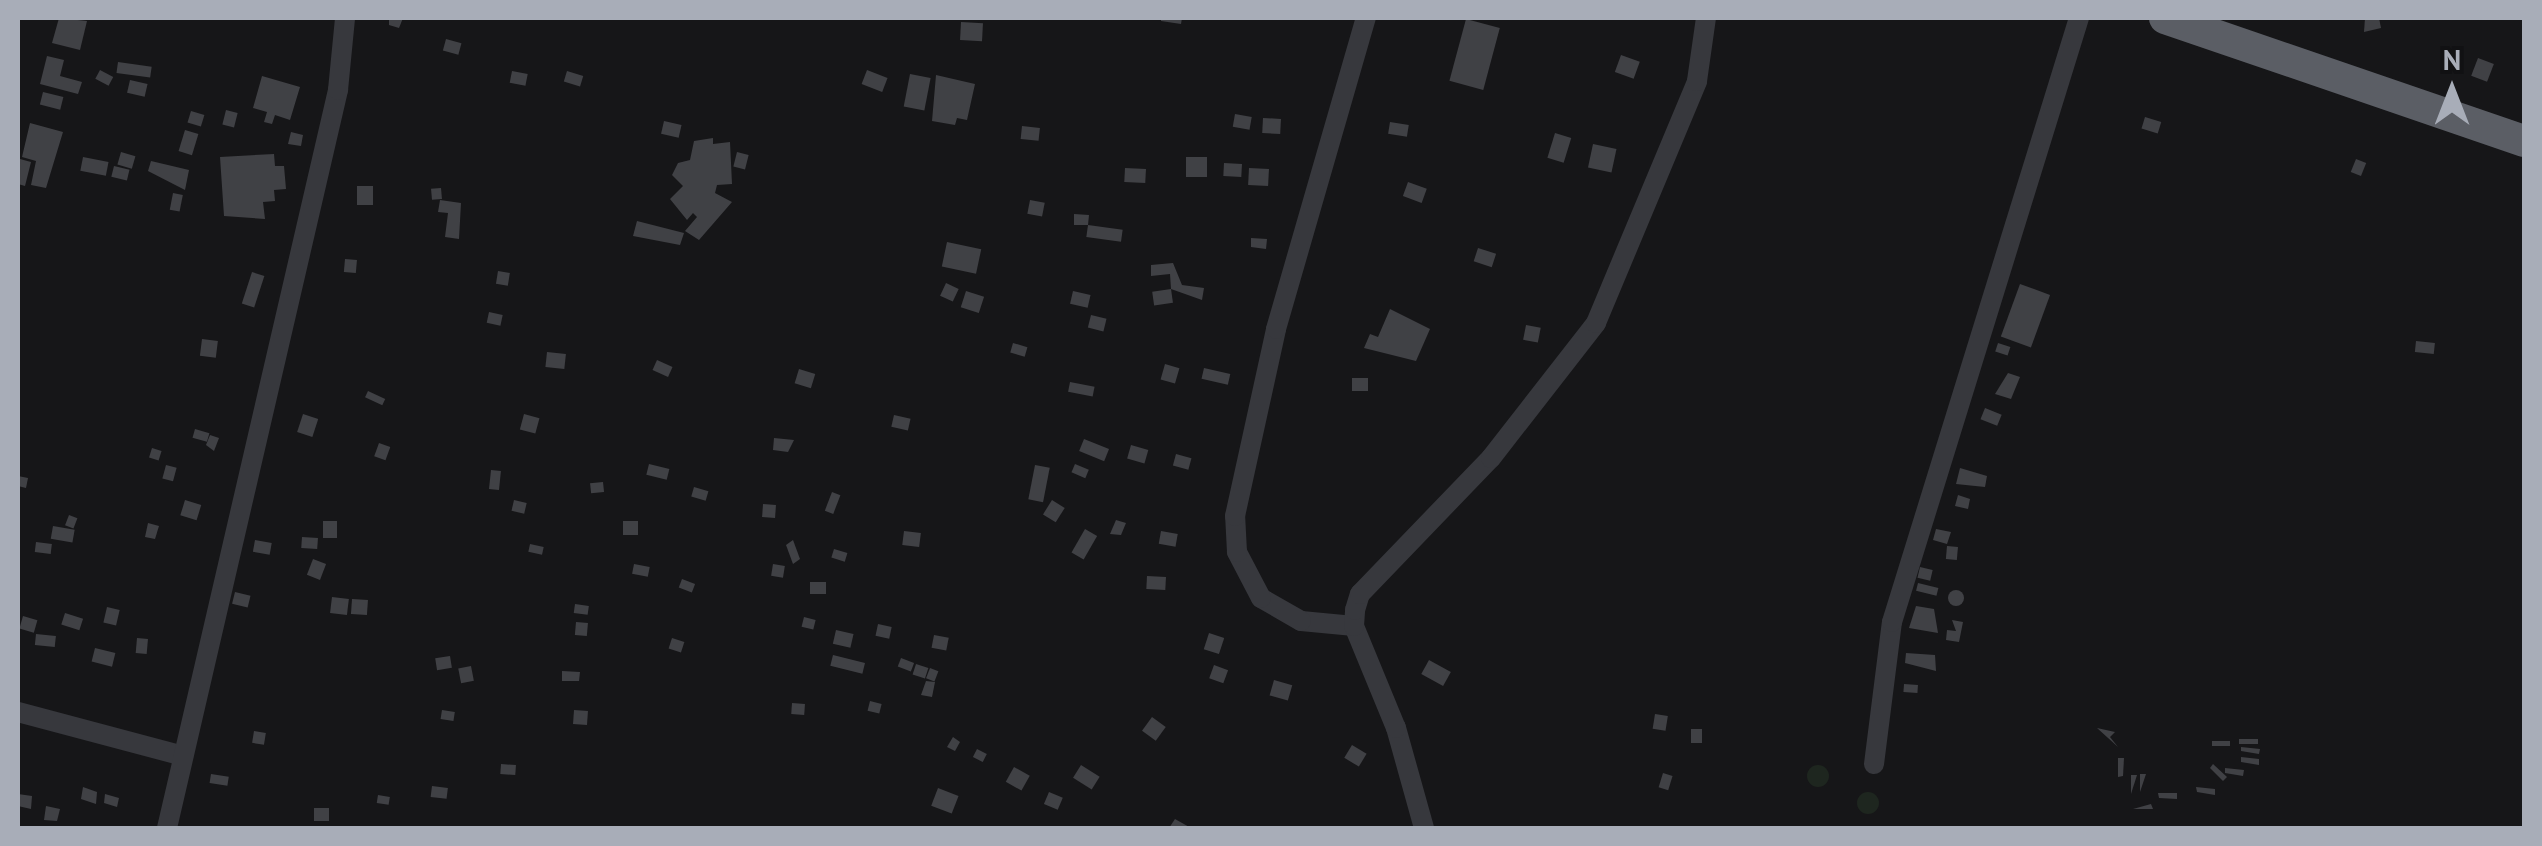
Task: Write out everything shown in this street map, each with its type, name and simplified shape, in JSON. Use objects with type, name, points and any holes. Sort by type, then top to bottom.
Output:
[{"type":"highway","points":[[2164,18],[2524,141]]},
{"type":"street","points":[[167,828],[338,90],[345,18]]},
{"type":"street","points":[[1354,626],[1300,621],[1261,598],[1237,552],[1235,516],[1276,329],[1366,18]]},
{"type":"street","points":[[1424,828],[1396,728],[1354,626],[1360,594],[1492,458],[1596,323],[1697,81],[1706,18]]},
{"type":"street","points":[[1874,764],[1892,622],[2080,18]]},
{"type":"street","points":[[18,712],[183,756]]},
{"type":"shaded area","points":[[1818,765],[1826,768],[1826,784],[1818,787],[1810,784],[1807,776],[1810,768]]},
{"type":"shaded area","points":[[1868,792],[1876,795],[1876,811],[1868,814],[1860,811],[1857,803],[1860,795]]},
{"type":"building","points":[[59,18],[87,21],[80,50],[52,43]]},
{"type":"building","points":[[389,18],[403,18],[399,28],[389,25]]},
{"type":"building","points":[[1161,18],[1182,18],[1181,24]]},
{"type":"building","points":[[2365,18],[2379,18],[2381,28],[2364,32]]},
{"type":"building","points":[[1466,19],[1500,28],[1483,90],[1449,81]]},
{"type":"building","points":[[961,22],[983,23],[982,41],[960,40]]},
{"type":"building","points":[[446,39],[461,43],[458,55],[443,51]]},
{"type":"building","points":[[1621,55],[1640,62],[1634,79],[1615,72]]},
{"type":"building","points":[[47,56],[64,60],[60,76],[82,82],[78,94],[40,84]]},
{"type":"building","points":[[2478,58],[2494,64],[2487,82],[2471,76]]},
{"type":"building","points":[[118,62],[152,67],[150,78],[116,73]]},
{"type":"building","points":[[100,70],[113,77],[109,86],[95,79]]},
{"type":"building","points":[[867,70],[888,78],[882,92],[862,84]]},
{"type":"building","points":[[512,71],[528,74],[525,86],[510,83]]},
{"type":"building","points":[[567,71],[583,76],[580,86],[564,82]]},
{"type":"building","points":[[910,74],[931,78],[924,110],[904,106]]},
{"type":"building","points":[[936,75],[975,84],[967,120],[957,118],[955,125],[932,121]]},
{"type":"building","points":[[262,76],[300,87],[290,120],[275,115],[272,124],[264,122],[267,112],[253,108]]},
{"type":"building","points":[[130,80],[148,84],[145,97],[127,93]]},
{"type":"building","points":[[43,92],[63,97],[60,110],[40,105]]},
{"type":"building","points":[[226,110],[238,113],[234,127],[222,125]]},
{"type":"building","points":[[191,111],[204,115],[201,127],[187,122]]},
{"type":"building","points":[[1235,114],[1252,117],[1249,130],[1233,127]]},
{"type":"building","points":[[2145,117],[2161,122],[2158,133],[2141,128]]},
{"type":"building","points":[[1263,118],[1281,119],[1280,134],[1262,133]]},
{"type":"building","points":[[664,121],[682,125],[679,138],[661,134]]},
{"type":"building","points":[[1390,122],[1409,125],[1407,137],[1388,134]]},
{"type":"building","points":[[30,123],[63,132],[46,188],[31,185],[36,161],[22,157]]},
{"type":"building","points":[[1022,126],[1040,128],[1039,141],[1021,139]]},
{"type":"building","points":[[185,130],[198,134],[192,155],[179,151]]},
{"type":"building","points":[[291,132],[303,135],[301,146],[288,144]]},
{"type":"building","points":[[1555,133],[1571,138],[1564,163],[1547,158]]},
{"type":"building","points":[[713,138],[713,144],[730,142],[732,184],[717,185],[715,193],[732,202],[699,240],[685,231],[697,217],[693,213],[687,220],[670,199],[683,186],[672,175],[678,163],[690,160],[694,141]]},
{"type":"building","points":[[1593,144],[1616,149],[1611,172],[1588,167]]},
{"type":"building","points":[[121,152],[135,156],[132,169],[117,164]]},
{"type":"building","points":[[737,152],[749,155],[745,169],[733,167]]},
{"type":"building","points":[[274,154],[275,166],[284,166],[286,189],[274,190],[275,201],[263,202],[265,219],[224,216],[220,157]]},
{"type":"building","points":[[83,157],[109,162],[106,176],[80,171]]},
{"type":"building","points":[[1186,157],[1207,157],[1207,177],[1186,177]]},
{"type":"building","points":[[20,159],[31,162],[25,186],[18,184]]},
{"type":"building","points":[[2356,159],[2366,163],[2361,176],[2351,172]]},
{"type":"building","points":[[151,161],[189,170],[185,190],[148,171]]},
{"type":"building","points":[[1224,163],[1242,164],[1241,177],[1223,176]]},
{"type":"building","points":[[114,166],[130,170],[127,181],[111,177]]},
{"type":"building","points":[[1125,168],[1146,169],[1145,183],[1124,182]]},
{"type":"building","points":[[1249,168],[1269,169],[1268,186],[1248,185]]},
{"type":"building","points":[[1408,182],[1427,189],[1422,203],[1403,196]]},
{"type":"building","points":[[357,186],[373,186],[373,205],[357,205]]},
{"type":"building","points":[[441,188],[442,199],[432,200],[431,189]]},
{"type":"building","points":[[173,193],[183,195],[180,212],[170,210]]},
{"type":"building","points":[[440,200],[461,203],[459,239],[445,237],[448,213],[438,212]]},
{"type":"building","points":[[1030,200],[1045,203],[1042,217],[1027,214]]},
{"type":"building","points":[[1074,214],[1089,215],[1088,225],[1074,225]]},
{"type":"building","points":[[637,221],[684,233],[680,245],[633,236]]},
{"type":"building","points":[[1088,225],[1123,230],[1121,242],[1086,237]]},
{"type":"building","points":[[1251,238],[1267,239],[1266,249],[1251,247]]},
{"type":"building","points":[[947,242],[981,249],[976,274],[942,266]]},
{"type":"building","points":[[1478,248],[1496,254],[1492,267],[1474,261]]},
{"type":"building","points":[[345,259],[357,260],[356,273],[344,272]]},
{"type":"building","points":[[1173,263],[1182,285],[1204,288],[1202,300],[1171,289],[1170,274],[1151,276],[1151,265]]},
{"type":"building","points":[[498,271],[510,273],[508,286],[496,284]]},
{"type":"building","points":[[252,272],[264,276],[254,307],[242,303]]},
{"type":"building","points":[[946,283],[959,289],[953,302],[940,296]]},
{"type":"building","points":[[2020,284],[2050,295],[2031,348],[2001,337]]},
{"type":"building","points":[[1171,289],[1173,303],[1154,306],[1152,292]]},
{"type":"building","points":[[966,291],[984,297],[979,313],[961,307]]},
{"type":"building","points":[[1073,291],[1091,295],[1088,308],[1070,304]]},
{"type":"building","points":[[1390,309],[1430,329],[1416,361],[1364,348],[1370,334],[1378,337]]},
{"type":"building","points":[[489,312],[503,315],[500,326],[487,323]]},
{"type":"building","points":[[1091,315],[1107,319],[1103,331],[1088,328]]},
{"type":"building","points":[[1526,325],[1541,328],[1538,343],[1523,340]]},
{"type":"building","points":[[202,339],[218,341],[216,358],[200,356]]},
{"type":"building","points":[[2416,341],[2435,343],[2434,354],[2415,352]]},
{"type":"building","points":[[1013,343],[1027,347],[1025,357],[1010,353]]},
{"type":"building","points":[[1998,343],[2010,347],[2008,356],[1995,352]]},
{"type":"building","points":[[547,352],[566,354],[564,369],[545,367]]},
{"type":"building","points":[[657,360],[673,367],[668,377],[653,370]]},
{"type":"building","points":[[1165,364],[1179,368],[1175,384],[1161,379]]},
{"type":"building","points":[[1204,368],[1230,374],[1228,385],[1202,379]]},
{"type":"building","points":[[799,369],[815,374],[811,388],[795,383]]},
{"type":"building","points":[[2008,373],[2020,377],[2011,399],[1995,394]]},
{"type":"building","points":[[1352,378],[1368,378],[1368,391],[1352,391]]},
{"type":"building","points":[[1070,382],[1095,387],[1093,397],[1068,392]]},
{"type":"building","points":[[368,391],[385,399],[382,405],[365,397]]},
{"type":"building","points":[[1985,408],[2002,415],[1997,426],[1981,419]]},
{"type":"building","points":[[303,414],[318,419],[312,437],[297,432]]},
{"type":"building","points":[[524,414],[539,418],[535,434],[520,429]]},
{"type":"building","points":[[894,415],[911,419],[908,431],[891,427]]},
{"type":"building","points":[[195,429],[209,433],[207,442],[193,438]]},
{"type":"building","points":[[210,435],[219,438],[214,451],[206,445]]},
{"type":"building","points":[[774,438],[794,440],[788,452],[773,450]]},
{"type":"building","points":[[1084,439],[1109,449],[1104,461],[1079,451]]},
{"type":"building","points":[[379,443],[390,447],[385,460],[374,456]]},
{"type":"building","points":[[1131,445],[1148,450],[1144,463],[1127,458]]},
{"type":"building","points":[[152,448],[162,451],[159,460],[149,458]]},
{"type":"building","points":[[1176,454],[1191,458],[1188,470],[1173,466]]},
{"type":"building","points":[[649,464],[669,469],[667,480],[646,475]]},
{"type":"building","points":[[1075,464],[1089,470],[1085,478],[1071,472]]},
{"type":"building","points":[[166,465],[177,468],[173,481],[162,479]]},
{"type":"building","points":[[1035,465],[1050,468],[1043,502],[1028,499]]},
{"type":"building","points":[[1960,468],[1987,476],[1985,487],[1956,484]]},
{"type":"building","points":[[491,470],[501,471],[499,490],[489,489]]},
{"type":"building","points":[[18,476],[28,478],[26,488],[18,486]]},
{"type":"building","points":[[603,482],[604,492],[591,493],[590,483]]},
{"type":"building","points":[[694,487],[708,491],[706,501],[691,497]]},
{"type":"building","points":[[832,492],[840,495],[833,514],[825,511]]},
{"type":"building","points":[[1958,495],[1970,499],[1968,509],[1955,506]]},
{"type":"building","points":[[185,500],[201,505],[197,520],[180,515]]},
{"type":"building","points":[[514,500],[527,503],[524,514],[512,511]]},
{"type":"building","points":[[1052,500],[1065,508],[1056,522],[1043,514]]},
{"type":"building","points":[[763,504],[776,505],[775,518],[762,517]]},
{"type":"building","points":[[69,515],[77,518],[73,528],[65,525]]},
{"type":"building","points":[[1116,520],[1126,523],[1121,535],[1110,534]]},
{"type":"building","points":[[323,521],[337,521],[337,538],[323,538]]},
{"type":"building","points":[[623,521],[638,521],[638,535],[623,535]]},
{"type":"building","points":[[148,523],[159,526],[155,539],[145,537]]},
{"type":"building","points":[[53,526],[75,530],[72,543],[51,539]]},
{"type":"building","points":[[1085,529],[1097,536],[1084,559],[1072,552]]},
{"type":"building","points":[[1936,529],[1951,532],[1947,544],[1933,540]]},
{"type":"building","points":[[904,531],[921,533],[919,547],[902,545]]},
{"type":"building","points":[[1161,531],[1178,534],[1175,547],[1159,544]]},
{"type":"building","points":[[302,537],[318,538],[317,549],[301,548]]},
{"type":"building","points":[[255,540],[272,543],[270,555],[253,552]]},
{"type":"building","points":[[793,540],[800,559],[793,564],[786,545]]},
{"type":"building","points":[[36,542],[52,544],[51,554],[35,552]]},
{"type":"building","points":[[530,544],[544,547],[542,555],[528,552]]},
{"type":"building","points":[[1947,546],[1958,547],[1957,560],[1946,559]]},
{"type":"building","points":[[834,549],[847,553],[845,562],[831,558]]},
{"type":"building","points":[[313,559],[326,564],[320,580],[307,575]]},
{"type":"building","points":[[634,564],[650,567],[648,577],[632,574]]},
{"type":"building","points":[[773,564],[785,566],[783,578],[771,576]]},
{"type":"building","points":[[1920,567],[1933,570],[1930,581],[1918,578]]},
{"type":"building","points":[[1147,576],[1166,577],[1165,590],[1146,589]]},
{"type":"building","points":[[682,579],[695,584],[692,592],[679,587]]},
{"type":"building","points":[[810,582],[826,582],[826,594],[810,594]]},
{"type":"building","points":[[1918,583],[1938,588],[1936,596],[1916,591]]},
{"type":"building","points":[[1956,590],[1964,598],[1956,606],[1948,598]]},
{"type":"building","points":[[235,592],[251,596],[248,608],[232,604]]},
{"type":"building","points":[[332,597],[349,599],[347,615],[330,613]]},
{"type":"building","points":[[352,599],[368,600],[367,615],[351,614]]},
{"type":"building","points":[[575,604],[589,606],[588,615],[574,613]]},
{"type":"building","points":[[1916,606],[1934,609],[1938,633],[1909,628]]},
{"type":"building","points":[[107,607],[120,610],[116,626],[103,623]]},
{"type":"building","points":[[65,613],[83,619],[79,630],[61,624]]},
{"type":"building","points":[[23,616],[37,620],[34,633],[19,628]]},
{"type":"building","points":[[804,617],[816,620],[813,630],[802,627]]},
{"type":"building","points":[[1952,620],[1963,622],[1959,642],[1946,640],[1947,630],[1956,631]]},
{"type":"building","points":[[576,622],[588,623],[587,636],[575,635]]},
{"type":"building","points":[[878,624],[892,627],[889,639],[876,636]]},
{"type":"building","points":[[836,630],[854,634],[850,648],[833,644]]},
{"type":"building","points":[[1209,633],[1224,638],[1219,654],[1204,649]]},
{"type":"building","points":[[36,634],[56,636],[55,647],[35,645]]},
{"type":"building","points":[[934,635],[949,638],[946,651],[932,648]]},
{"type":"building","points":[[137,638],[148,639],[147,654],[136,653]]},
{"type":"building","points":[[672,638],[684,642],[681,652],[669,648]]},
{"type":"building","points":[[95,648],[115,653],[112,667],[92,662]]},
{"type":"building","points":[[1906,653],[1935,655],[1936,671],[1905,663]]},
{"type":"building","points":[[833,655],[865,663],[862,674],[830,666]]},
{"type":"building","points":[[450,656],[452,668],[437,670],[435,658]]},
{"type":"building","points":[[901,658],[914,663],[911,671],[898,666]]},
{"type":"building","points":[[1429,660],[1451,672],[1443,686],[1421,674]]},
{"type":"building","points":[[916,664],[928,668],[925,678],[913,674]]},
{"type":"building","points":[[1214,665],[1228,670],[1223,683],[1209,678]]},
{"type":"building","points":[[471,666],[474,681],[461,683],[458,668]]},
{"type":"building","points":[[930,668],[938,671],[934,681],[926,678]]},
{"type":"building","points":[[562,671],[580,672],[579,681],[562,681]]},
{"type":"building","points":[[1274,680],[1292,685],[1288,701],[1270,695]]},
{"type":"building","points":[[926,681],[935,682],[932,697],[921,695]]},
{"type":"building","points":[[1904,684],[1918,685],[1917,693],[1903,692]]},
{"type":"building","points":[[870,701],[882,704],[879,714],[868,711]]},
{"type":"building","points":[[792,703],[805,704],[804,715],[791,714]]},
{"type":"building","points":[[442,710],[455,712],[453,721],[441,719]]},
{"type":"building","points":[[574,710],[588,711],[587,725],[573,724]]},
{"type":"building","points":[[1655,714],[1668,716],[1665,731],[1653,729]]},
{"type":"building","points":[[1152,717],[1166,727],[1156,741],[1142,731]]},
{"type":"building","points":[[2097,728],[2115,732],[2110,737],[2118,747]]},
{"type":"building","points":[[1691,729],[1702,729],[1702,743],[1691,743]]},
{"type":"building","points":[[254,731],[266,733],[264,745],[252,743]]},
{"type":"building","points":[[953,737],[960,742],[955,751],[947,747]]},
{"type":"building","points":[[2239,739],[2258,739],[2258,744],[2239,744]]},
{"type":"building","points":[[2212,741],[2230,741],[2230,746],[2212,746]]},
{"type":"building","points":[[1352,745],[1367,754],[1359,767],[1344,758]]},
{"type":"building","points":[[2241,747],[2260,749],[2259,754],[2241,751]]},
{"type":"building","points":[[977,749],[987,754],[983,762],[973,757]]},
{"type":"building","points":[[2241,757],[2259,759],[2259,765],[2241,762]]},
{"type":"building","points":[[2118,758],[2124,758],[2123,776],[2118,777]]},
{"type":"building","points":[[501,764],[516,765],[515,775],[500,774]]},
{"type":"building","points":[[2213,764],[2227,777],[2223,781],[2210,768]]},
{"type":"building","points":[[1081,765],[1100,777],[1092,789],[1073,778]]},
{"type":"building","points":[[1014,767],[1030,776],[1022,791],[1006,782]]},
{"type":"building","points":[[2225,768],[2244,770],[2243,776],[2225,773]]},
{"type":"building","points":[[1663,773],[1673,776],[1668,790],[1659,787]]},
{"type":"building","points":[[211,774],[229,777],[227,786],[210,783]]},
{"type":"building","points":[[432,786],[448,788],[447,799],[431,797]]},
{"type":"building","points":[[83,787],[97,792],[96,804],[81,799]]},
{"type":"building","points":[[2196,787],[2215,789],[2215,795],[2197,792]]},
{"type":"building","points":[[938,788],[959,796],[952,814],[931,806]]},
{"type":"building","points":[[1049,792],[1063,798],[1058,810],[1044,804]]},
{"type":"building","points":[[2158,793],[2177,793],[2177,799],[2159,798]]},
{"type":"building","points":[[18,794],[32,796],[31,809],[18,806]]},
{"type":"building","points":[[105,794],[119,798],[117,807],[104,803]]},
{"type":"building","points":[[378,795],[390,797],[389,805],[377,803]]},
{"type":"building","points":[[46,806],[60,809],[57,821],[44,820]]},
{"type":"building","points":[[314,808],[329,808],[329,821],[314,821]]},
{"type":"building","points":[[1175,819],[1191,828],[1169,828]]}]
